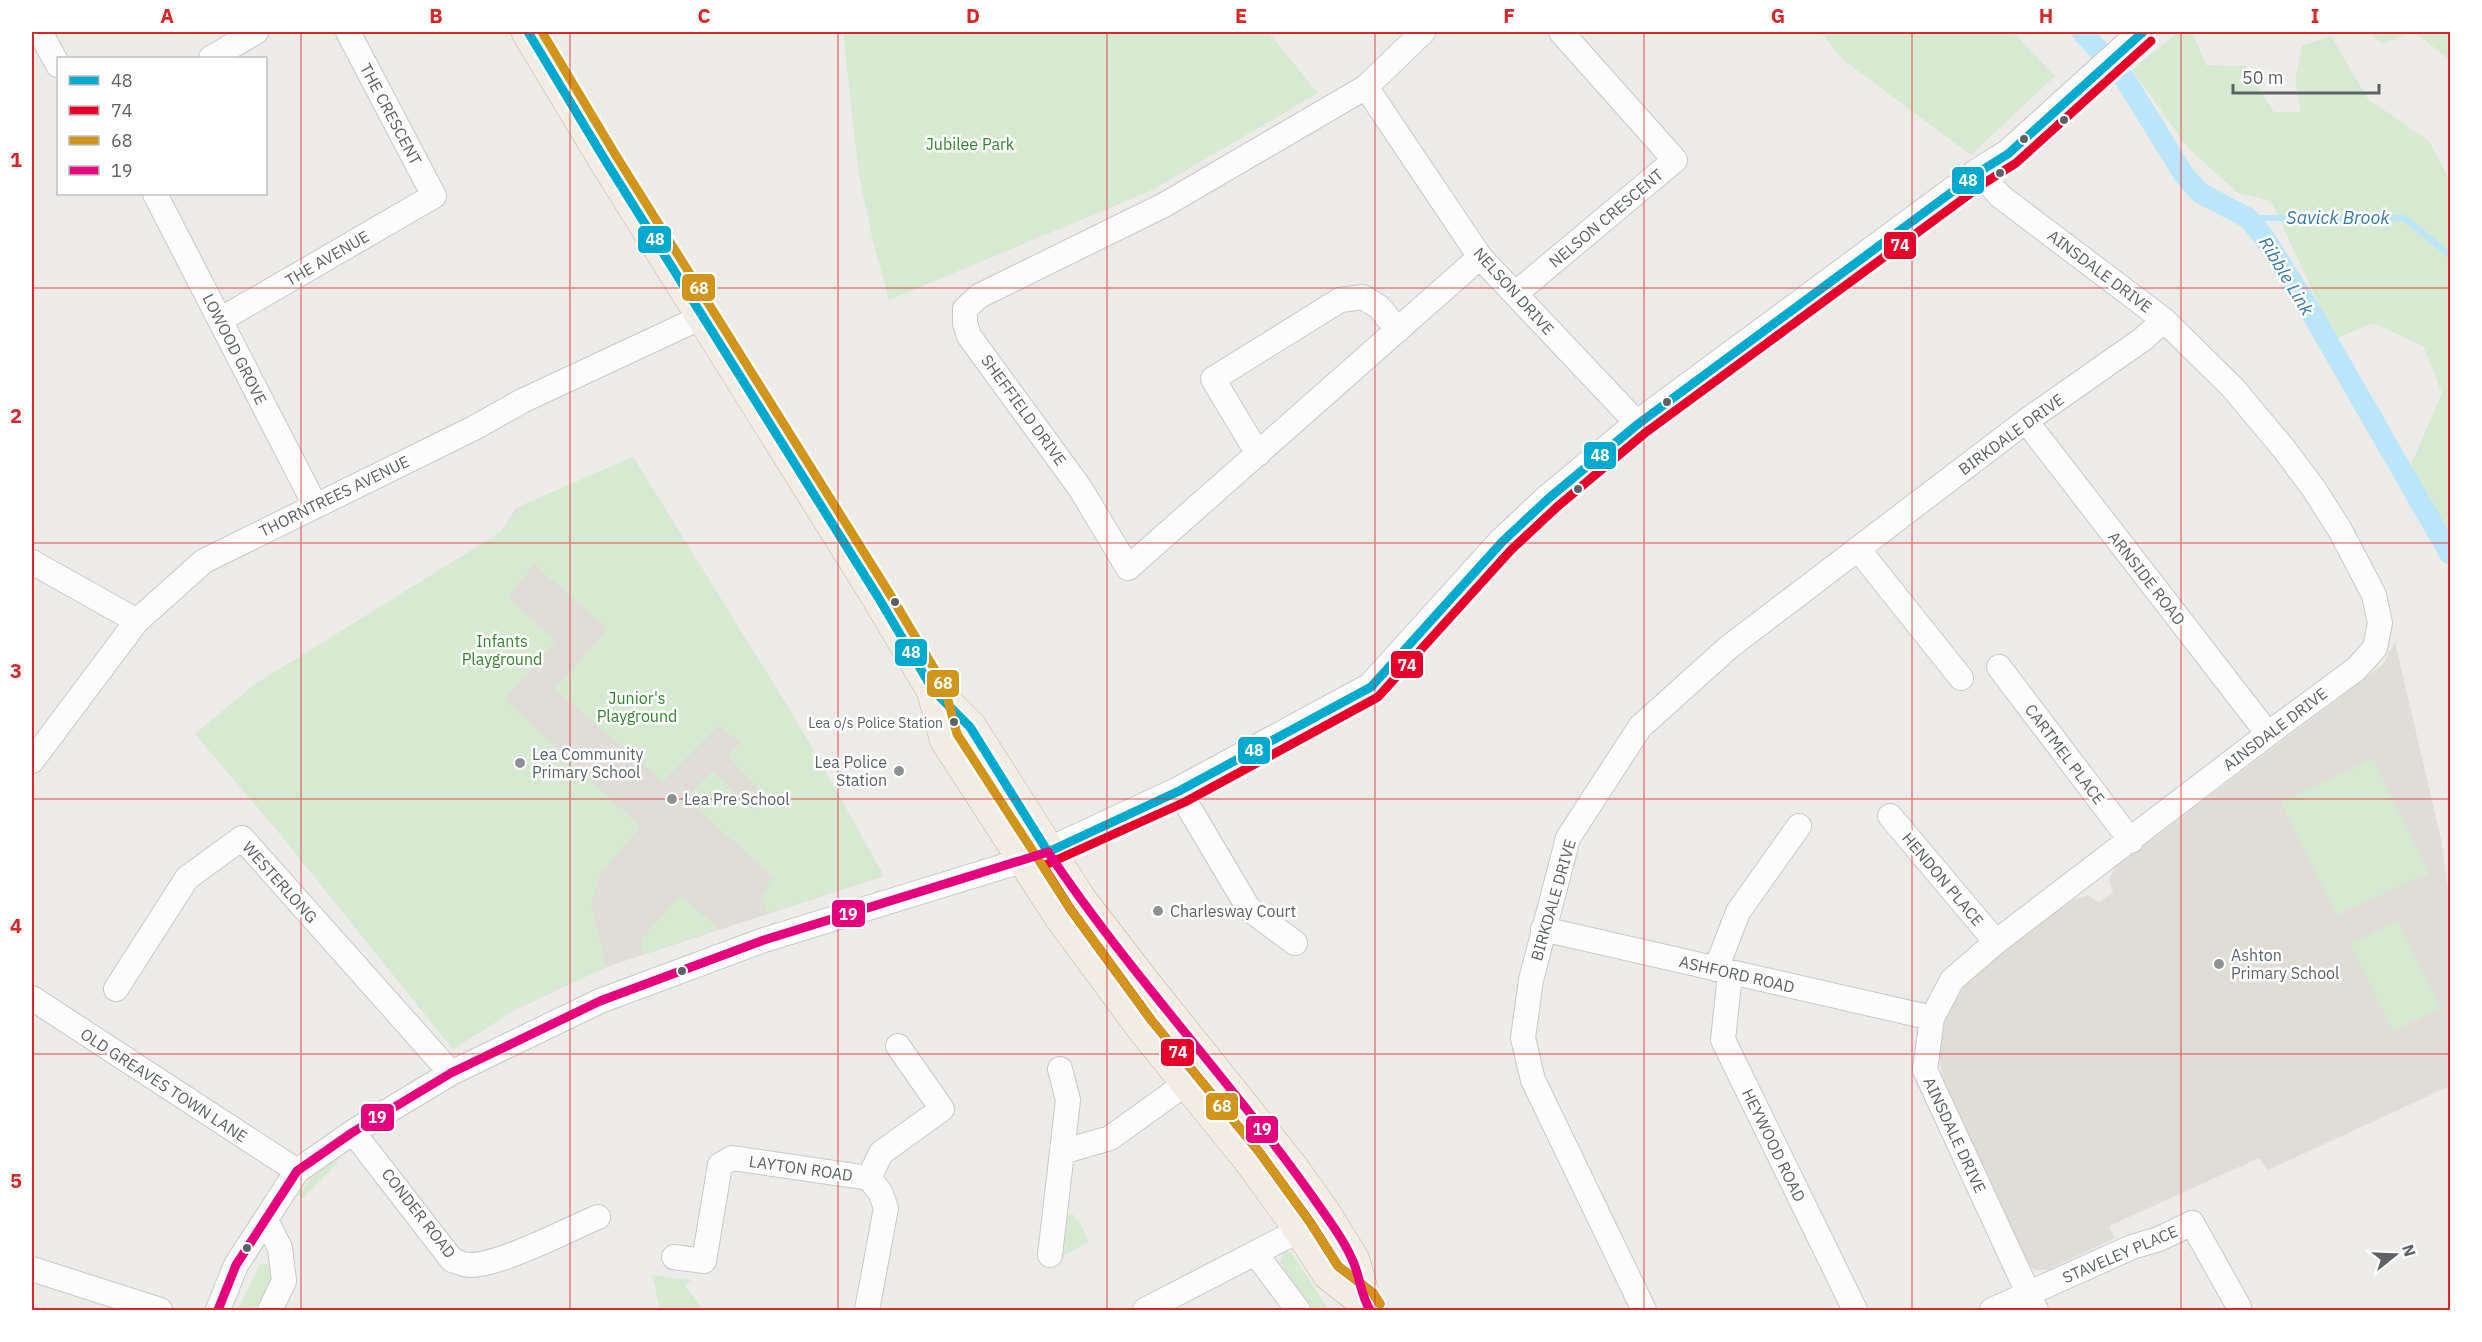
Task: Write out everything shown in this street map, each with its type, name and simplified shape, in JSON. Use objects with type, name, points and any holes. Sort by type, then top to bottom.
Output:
[{"type":"highway","points":[[528,32],[605,160],[878,597],[933,690],[970,727],[1036,856],[1080,900],[1136,974],[1199,1074],[1292,1168],[1312,1221],[1353,1260],[1367,1306]]},
{"type":"street","points":[[40,32],[57,62]]},
{"type":"street","points":[[213,57],[254,32]]},
{"type":"street","name":"THE CRESCENT","points":[[348,32],[434,196]]},
{"type":"street","name":"SHEFFIELD DRIVE","points":[[1423,32],[1366,87],[1164,205],[979,296],[965,309],[965,323],[969,336],[1080,488],[1128,568],[1480,257]]},
{"type":"street","name":"NELSON CRESCENT","points":[[1515,294],[1675,160],[1561,32]]},
{"type":"street","points":[[218,1311],[236,1265],[297,1171],[353,1132],[451,1073],[600,1001],[764,940],[1036,856],[1179,790],[1371,687],[1502,542],[1549,498],[1638,424],[1979,172],[2008,154],[2136,38]]},
{"type":"street","name":"NELSON DRIVE","points":[[1366,87],[1480,257],[1638,424]]},
{"type":"street","name":"AINSDALE DRIVE","points":[[1979,172],[2000,196],[2164,320],[2233,388],[2314,489],[2363,572],[2379,611],[2379,636],[2369,657],[2356,669],[1996,942],[1952,980],[1932,1018],[1925,1070],[2032,1302]]},
{"type":"street","name":"LOWOOD GROVE","points":[[156,195],[315,505]]},
{"type":"street","name":"THE AVENUE","points":[[220,320],[434,196]]},
{"type":"street","points":[[1258,454],[1213,379],[1340,300],[1363,297],[1379,307],[1398,330]]},
{"type":"street","name":"THORNTREES AVENUE","points":[[32,761],[137,621],[204,561],[474,428],[522,400],[704,316]]},
{"type":"street","name":"BIRKDALE DRIVE","points":[[1644,1311],[1533,1080],[1523,1038],[1531,980],[1568,838],[1640,728],[1729,647],[2026,421],[2144,339],[2164,320]]},
{"type":"street","name":"ARNSIDE ROAD","points":[[2026,421],[2268,734]]},
{"type":"street","points":[[1858,549],[1961,678]]},
{"type":"street","points":[[32,562],[137,621]]},
{"type":"street","name":"CARTMEL PLACE","points":[[1999,667],[2131,841]]},
{"type":"street","points":[[1179,790],[1250,909],[1295,943]]},
{"type":"street","name":"HENDON PLACE","points":[[1890,816],[1996,942]]},
{"type":"street","name":"HEYWOOD ROAD","points":[[1799,826],[1738,912],[1723,971],[1723,1040],[1855,1311]]},
{"type":"street","name":"WESTERLONG","points":[[116,989],[187,878],[242,838],[451,1073]]},
{"type":"street","name":"ASHFORD ROAD","points":[[1543,929],[1932,1018]]},
{"type":"street","name":"OLD GREAVES TOWN LANE","points":[[32,998],[297,1171]]},
{"type":"street","name":"LAYTON ROAD","points":[[869,1178],[881,1153],[942,1109],[898,1046]]},
{"type":"street","points":[[1050,1255],[1068,1100],[1060,1069]]},
{"type":"street","points":[[1062,1152],[1110,1138],[1199,1074]]},
{"type":"street","name":"CONDER ROAD","points":[[353,1132],[452,1260],[467,1265],[479,1265],[598,1217]]},
{"type":"street","name":"LAYTON ROAD","points":[[674,1257],[704,1261],[720,1165],[732,1158],[869,1178],[880,1192],[886,1208],[867,1311]]},
{"type":"street","points":[[266,1220],[280,1248],[284,1281],[270,1311]]},
{"type":"street","points":[[1145,1311],[1256,1254],[1312,1221]]},
{"type":"street","name":"STAVELEY PLACE","points":[[1992,1311],[2032,1302],[2132,1247],[2159,1239],[2192,1223],[2239,1307]]},
{"type":"street","points":[[1256,1254],[1298,1311]]},
{"type":"street","points":[[32,1269],[160,1311]]},
{"type":"shaded area","name":"Lea Community Primary School","points":[[633,457],[801,728],[884,876],[606,967],[515,1010],[453,1049],[271,823],[195,734],[254,685],[501,532],[515,509]]},
{"type":"shaded area","name":"Ashton Primary School","points":[[2395,642],[2441,839],[2450,904],[2450,1086],[2268,1170],[2259,1158],[2109,1226],[2115,1238],[2047,1270],[2034,1270],[2023,1258],[1945,1091],[1937,1047],[1947,1015],[1966,984],[2008,945],[2073,900],[2088,895],[2098,902],[2113,893],[2109,880],[2114,868],[2383,664]]},
{"type":"green space","name":"Jubilee Park","points":[[843,32],[1268,32],[1318,93],[1153,190],[889,300],[873,242],[858,169]]},
{"type":"green space","points":[[1820,32],[2013,32],[2055,76],[1971,155],[1843,60]]},
{"type":"green space","points":[[2178,32],[2192,32],[2206,65],[2245,66],[2274,112],[2301,112],[2295,80],[2302,46],[2331,36],[2368,99],[2429,141],[2450,181],[2450,535],[2411,465],[2442,393],[2423,346],[2373,323],[2335,339],[2271,201],[2238,193],[2188,148],[2132,70]]},
{"type":"green space","points":[[2369,32],[2414,32],[2382,44]]},
{"type":"green space","points":[[2414,32],[2450,32],[2450,60]]},
{"type":"green space","name":"Lea Community Primary School","points":[[633,457],[801,728],[884,876],[768,913],[762,896],[773,877],[686,798],[712,772],[755,811],[765,794],[728,756],[740,743],[719,725],[663,781],[555,689],[607,629],[534,564],[508,597],[555,641],[505,699],[640,827],[600,874],[591,906],[606,967],[515,1010],[453,1049],[271,823],[195,734],[254,685],[501,532],[522,505]]},
{"type":"green space","points":[[2373,759],[2429,873],[2336,915],[2281,802]]},
{"type":"green space","points":[[680,895],[719,929],[643,955],[642,939]]},
{"type":"green space","points":[[2398,921],[2441,1008],[2393,1031],[2350,944]]},
{"type":"green space","points":[[336,1159],[337,1164],[303,1198],[297,1195],[312,1177]]},
{"type":"green space","points":[[1072,1213],[1077,1221],[1079,1220],[1089,1242],[1061,1257],[1067,1216]]},
{"type":"green space","points":[[1291,1252],[1329,1310],[1310,1310],[1280,1263],[1283,1253]]},
{"type":"green space","points":[[260,1264],[271,1265],[275,1285],[268,1296],[256,1307],[237,1310]]},
{"type":"green space","points":[[652,1275],[691,1280],[685,1285],[704,1310],[660,1310]]},
{"type":"water","points":[[2359,382],[2395,445],[2391,452],[2384,451],[2348,388],[2355,388]]},
{"type":"waterway","name":"Ribble Link","points":[[2082,32],[2125,79],[2184,175],[2200,193],[2248,218],[2264,237],[2311,312],[2450,554]]},
{"type":"waterway","name":"Savick Brook","points":[[2248,218],[2404,218],[2450,255]]},
{"type":"transit line","name":"48","points":[[528,32],[605,160],[878,597],[933,690],[970,727],[1048,852]]},
{"type":"transit line","name":"68","points":[[542,32],[615,154],[888,591],[944,685],[957,734],[1071,910],[1152,1021],[1260,1153],[1310,1222],[1338,1266],[1373,1293],[1380,1304]]},
{"type":"transit line","name":"48","points":[[1048,852],[1179,791],[1371,687],[1502,542],[1549,498],[1638,424],[1979,172],[2008,154],[2143,32]]},
{"type":"transit line","name":"74","points":[[1380,1304],[1373,1293],[1338,1266],[1310,1222],[1260,1153],[1152,1021],[1071,910],[1043,866],[1185,802],[1378,697],[1511,550],[1557,507],[1645,433],[1986,182],[2016,163],[2151,41]]},
{"type":"transit line","name":"19","points":[[218,1310],[236,1265],[297,1171],[353,1132],[451,1073],[600,1001],[764,940],[1048,852],[1114,944],[1256,1122],[1328,1218],[1352,1259],[1370,1310]]},
{"type":"place","name":"Lea o/s Police Station","points":[[954,722]]},
{"type":"place","name":"Lea Community Primary School","points":[[520,763]]},
{"type":"place","name":"Lea Police Station","points":[[899,771]]},
{"type":"place","name":"Lea Pre School","points":[[672,799]]},
{"type":"place","name":"Charlesway Court","points":[[1158,911]]},
{"type":"place","name":"Ashton Primary School","points":[[2219,964]]},
{"type":"park label","name":"Infants Playground","points":[[502,650]]},
{"type":"park label","name":"Junior's Playground","points":[[637,707]]}]
